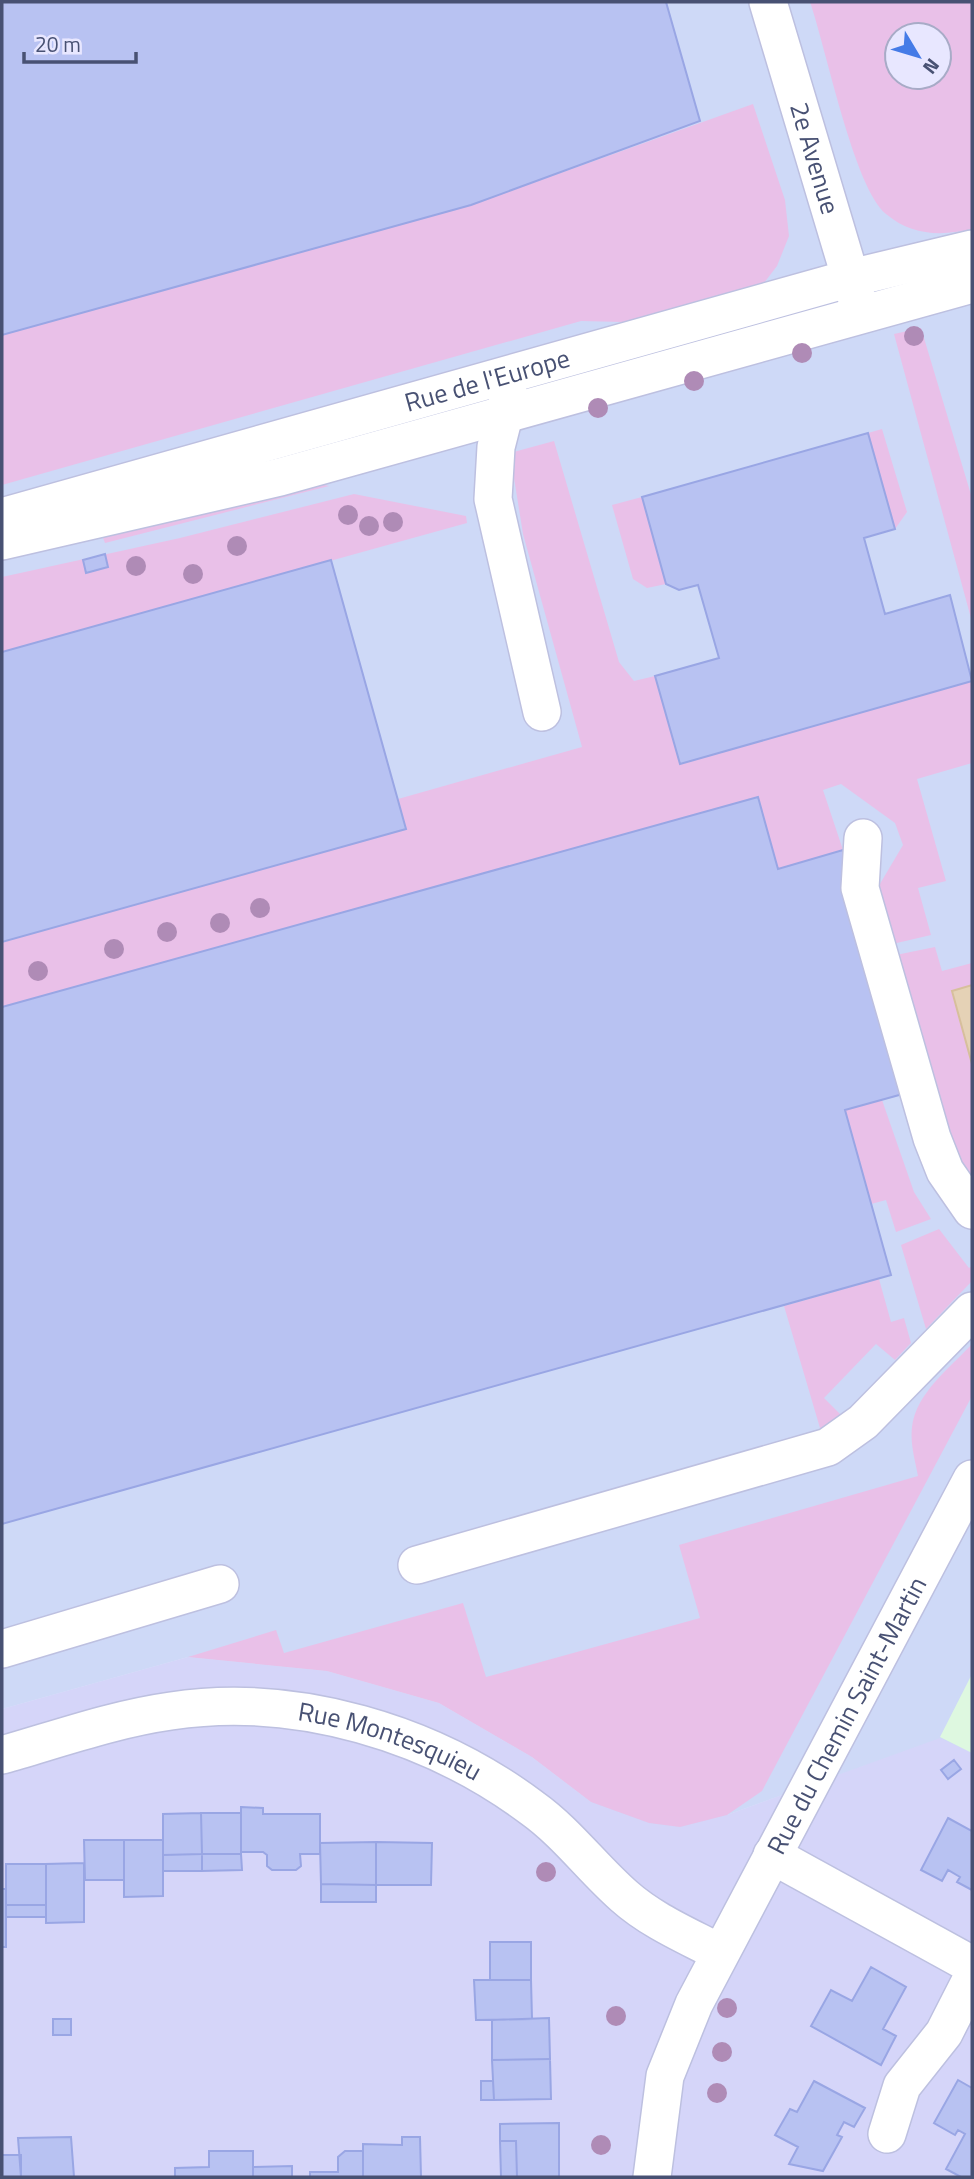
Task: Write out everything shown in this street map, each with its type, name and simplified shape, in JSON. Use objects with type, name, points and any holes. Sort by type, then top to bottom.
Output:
[{"type":"street","name":"2e Avenue","points":[[768,2],[861,314]]},
{"type":"street","name":"Rue de l'Europe","points":[[2,517],[850,278],[972,249]]},
{"type":"street","name":"Rue de l'Europe","points":[[2,541],[280,477],[972,284]]},
{"type":"street","points":[[516,372],[496,447],[493,499],[542,712]]},
{"type":"street","points":[[863,838],[860,888],[932,1138],[945,1171],[972,1210]]},
{"type":"street","points":[[416,1565],[828,1447],[863,1422],[972,1311]]},
{"type":"street","name":"Rue du Chemin Saint-Martin","points":[[652,2177],[665,2076],[689,2016],[772,1856],[960,1524],[972,1479]]},
{"type":"street","points":[[2,1649],[220,1584]]},
{"type":"street","name":"Rue Montesquieu","points":[[2,1755],[113,1723],[174,1710],[210,1707],[284,1709],[348,1722],[424,1746],[507,1789],[565,1835],[611,1883],[642,1910],[720,1953]]},
{"type":"street","points":[[772,1856],[972,1965]]},
{"type":"street","points":[[887,2134],[902,2086],[944,2033],[972,1978]]},
{"type":"shaded area","points":[[2,2],[972,2],[972,1753],[940,1738],[727,1815],[680,1827],[649,1823],[591,1802],[532,1757],[439,1703],[327,1671],[188,1657],[2,1709]]},
{"type":"shaded area","points":[[810,2],[972,2],[972,229],[949,233],[927,232],[906,227],[886,214],[874,199],[863,176],[842,116]]},
{"type":"shaded area","points":[[753,104],[785,200],[789,236],[777,266],[760,288],[721,301],[623,322],[581,321],[2,485],[2,335],[471,205]]},
{"type":"shaded area","points":[[921,328],[972,498],[972,622],[894,334]]},
{"type":"shaded area","points":[[882,429],[907,512],[895,529],[868,433]]},
{"type":"shaded area","points":[[554,441],[619,662],[634,681],[655,676],[680,764],[972,681],[972,763],[917,779],[946,881],[918,888],[931,935],[884,946],[871,899],[903,845],[895,823],[841,784],[823,790],[843,850],[778,869],[757,797],[2,1007],[2,942],[406,829],[398,799],[582,747],[523,534],[510,453]]},
{"type":"shaded area","points":[[306,481],[329,486],[105,543],[100,530]]},
{"type":"shaded area","points":[[354,494],[466,516],[467,523],[2,652],[2,577],[180,538]]},
{"type":"shaded area","points":[[642,497],[666,584],[647,588],[633,579],[612,505]]},
{"type":"shaded area","points":[[935,947],[942,971],[972,963],[972,1185],[957,1162],[886,957]]},
{"type":"shaded area","points":[[972,985],[972,1064],[952,991]]},
{"type":"shaded area","points":[[882,1100],[914,1192],[931,1219],[896,1232],[886,1200],[871,1204],[845,1110]]},
{"type":"shaded area","points":[[939,1229],[969,1268],[972,1266],[972,1281],[926,1329],[901,1245]]},
{"type":"shaded area","points":[[879,1279],[891,1322],[904,1318],[911,1343],[895,1360],[876,1344],[824,1398],[842,1416],[832,1425],[820,1428],[784,1306]]},
{"type":"shaded area","points":[[972,1344],[972,1396],[762,1791],[727,1815],[680,1827],[649,1823],[591,1802],[532,1757],[439,1703],[327,1671],[188,1657],[276,1630],[284,1653],[463,1603],[486,1677],[700,1618],[679,1545],[918,1476],[912,1440],[915,1415],[935,1382]]},
{"type":"shaded area","points":[[188,1657],[327,1671],[439,1703],[532,1757],[591,1802],[727,1815],[940,1737],[972,1753],[972,2177],[2,2177],[2,1709]]},
{"type":"shaded area","points":[[972,1674],[972,1753],[940,1737]]},
{"type":"building","points":[[2,2],[666,2],[700,121],[471,205],[2,335]]},
{"type":"building","points":[[868,433],[895,529],[864,538],[885,614],[950,595],[972,681],[680,764],[655,676],[719,658],[698,585],[679,590],[666,584],[642,497]]},
{"type":"building","points":[[105,554],[108,567],[86,573],[83,560]]},
{"type":"building","points":[[331,560],[406,829],[2,942],[2,652]]},
{"type":"building","points":[[758,797],[778,869],[843,850],[910,1092],[845,1110],[891,1275],[2,1524],[2,1007]]},
{"type":"building","points":[[954,1760],[961,1769],[948,1779],[941,1770]]},
{"type":"building","points":[[241,1807],[263,1808],[263,1814],[320,1814],[320,1854],[300,1854],[301,1866],[296,1870],[272,1870],[267,1866],[267,1855],[263,1852],[241,1852]]},
{"type":"building","points":[[201,1813],[202,1854],[163,1855],[163,1814]]},
{"type":"building","points":[[201,1813],[241,1813],[241,1854],[202,1854]]},
{"type":"building","points":[[948,1818],[972,1831],[972,1890],[957,1882],[960,1877],[948,1870],[942,1881],[921,1870]]},
{"type":"building","points":[[84,1840],[124,1840],[124,1880],[85,1880]]},
{"type":"building","points":[[124,1840],[163,1840],[163,1896],[124,1897]]},
{"type":"building","points":[[376,1842],[376,1885],[321,1884],[320,1843]]},
{"type":"building","points":[[376,1842],[432,1843],[431,1885],[376,1885]]},
{"type":"building","points":[[202,1854],[202,1871],[163,1871],[163,1855]]},
{"type":"building","points":[[202,1854],[241,1854],[242,1870],[202,1871]]},
{"type":"building","points":[[84,1863],[84,1922],[46,1923],[46,1864]]},
{"type":"building","points":[[6,1864],[46,1864],[46,1905],[6,1905]]},
{"type":"building","points":[[321,1884],[376,1885],[376,1902],[321,1902]]},
{"type":"building","points":[[2,1889],[6,1889],[6,1947],[2,1947]]},
{"type":"building","points":[[6,1905],[46,1905],[46,1917],[6,1917]]},
{"type":"building","points":[[490,1942],[531,1942],[531,1980],[490,1980]]},
{"type":"building","points":[[871,1967],[906,1987],[883,2029],[896,2036],[881,2065],[811,2026],[831,1990],[852,2001]]},
{"type":"building","points":[[474,1980],[531,1980],[532,2019],[476,2020]]},
{"type":"building","points":[[549,2018],[550,2059],[492,2060],[492,2020]]},
{"type":"building","points":[[53,2019],[71,2019],[71,2035],[53,2035]]},
{"type":"building","points":[[550,2059],[551,2099],[494,2100],[492,2060]]},
{"type":"building","points":[[958,2080],[972,2088],[972,2177],[961,2177],[946,2169],[965,2134],[958,2130],[955,2135],[934,2123]]},
{"type":"building","points":[[481,2081],[493,2081],[494,2100],[481,2100]]},
{"type":"building","points":[[814,2081],[865,2108],[854,2127],[844,2122],[837,2135],[842,2137],[823,2171],[789,2164],[798,2147],[775,2135],[790,2109],[797,2112]]},
{"type":"building","points":[[559,2123],[559,2177],[517,2177],[516,2141],[500,2141],[500,2124]]},
{"type":"building","points":[[71,2137],[74,2177],[21,2177],[18,2138]]},
{"type":"building","points":[[402,2137],[420,2137],[421,2177],[363,2177],[363,2144],[402,2145]]},
{"type":"building","points":[[500,2141],[516,2141],[517,2177],[501,2177]]},
{"type":"building","points":[[209,2151],[253,2151],[253,2177],[175,2177],[175,2168],[209,2167]]},
{"type":"building","points":[[345,2151],[363,2151],[363,2177],[310,2177],[310,2172],[338,2172],[338,2157]]},
{"type":"building","points":[[2,2155],[21,2155],[21,2177],[2,2177]]},
{"type":"building","points":[[292,2166],[292,2177],[253,2177],[253,2167]]}]
